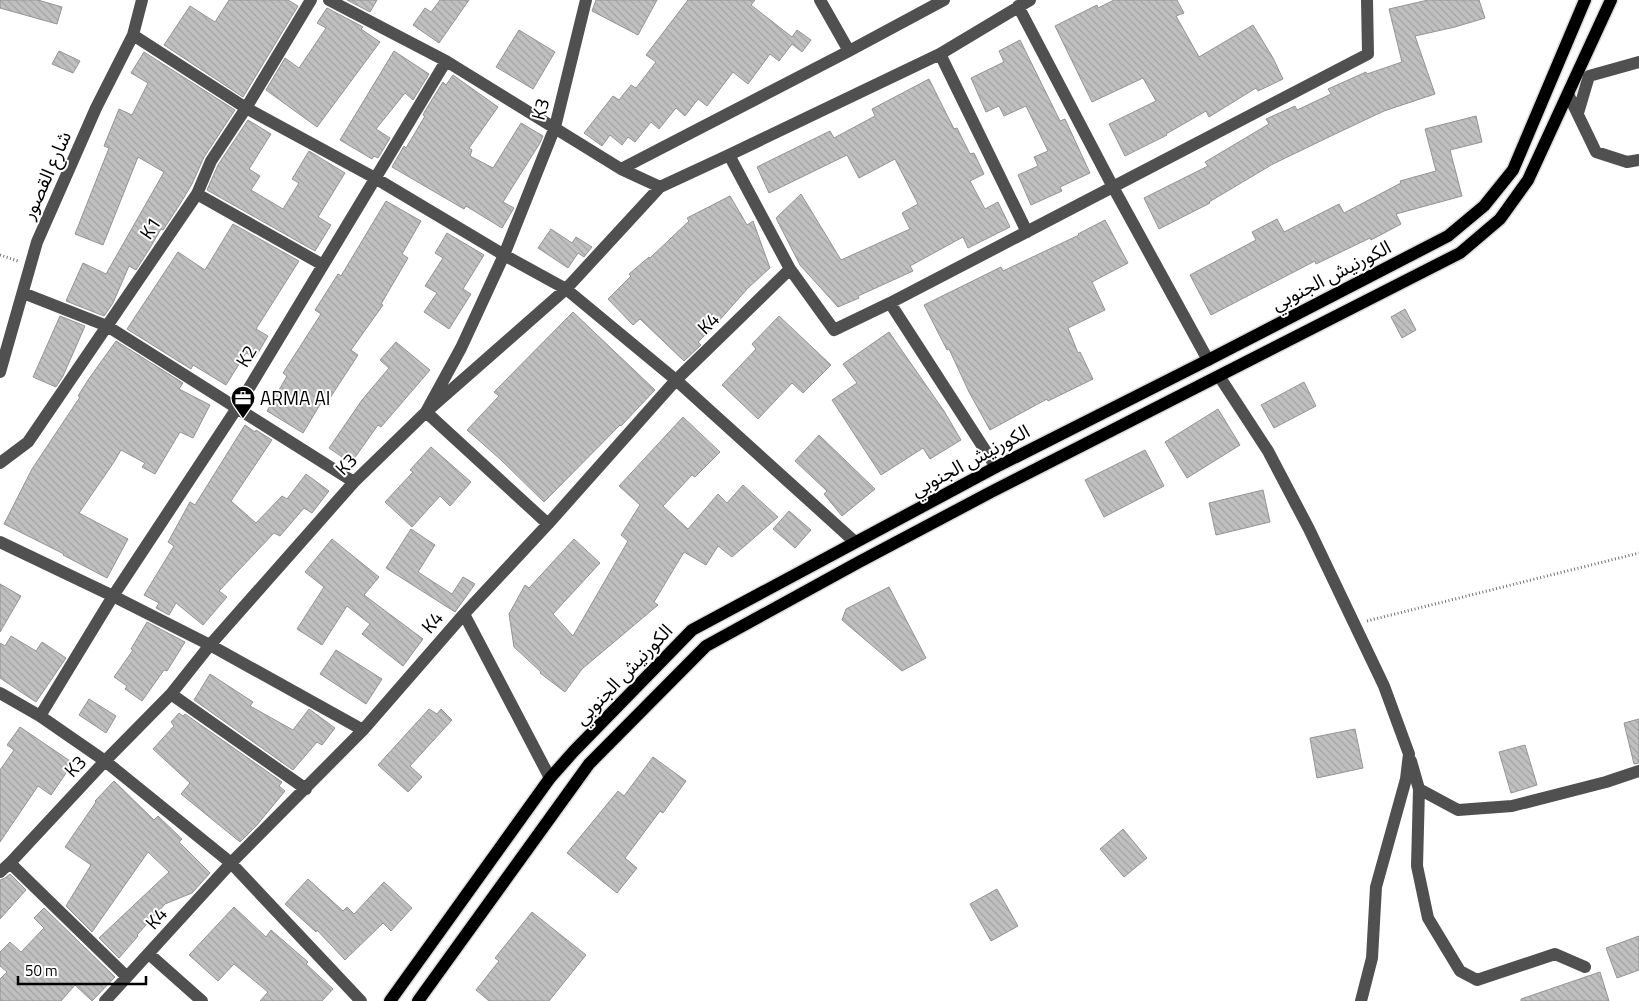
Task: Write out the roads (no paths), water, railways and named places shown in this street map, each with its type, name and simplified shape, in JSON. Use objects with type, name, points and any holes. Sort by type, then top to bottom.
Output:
[{"type":"main road","name":"الكورنيش الجنوبي","points":[[390,1001],[550,778],[692,630],[996,467],[1448,236],[1484,206],[1513,170],[1585,0]]},
{"type":"main road","name":"الكورنيش الجنوبي","points":[[418,1001],[589,764],[706,646],[859,562],[1460,252],[1500,220],[1528,180],[1611,0]]},
{"type":"street","name":"شارع القصور","points":[[0,372],[37,242],[96,108],[133,35],[142,0]]},
{"type":"street","name":"K1","points":[[0,463],[28,442],[197,194],[211,161],[246,108],[311,0]]},
{"type":"street","points":[[329,0],[446,61],[621,169],[660,187]]},
{"type":"street","points":[[820,0],[849,52]]},
{"type":"street","points":[[621,169],[849,52],[944,0]]},
{"type":"street","points":[[728,155],[790,269],[834,330],[890,303],[1368,54],[1367,0]]},
{"type":"street","name":"K3","points":[[0,872],[170,694],[210,645],[354,482],[426,412],[461,348],[504,255],[555,127],[586,2]]},
{"type":"street","points":[[548,524],[426,412],[566,288],[660,187],[940,54],[1024,3],[1113,187],[1208,360]]},
{"type":"street","points":[[133,35],[246,108],[375,178],[504,255],[566,288],[676,380],[855,542]]},
{"type":"street","points":[[940,54],[1027,232]]},
{"type":"street","name":"K2","points":[[40,716],[113,596],[237,408],[446,61]]},
{"type":"street","points":[[1578,113],[1589,76],[1639,62]]},
{"type":"street","points":[[1568,94],[1596,152],[1627,162],[1639,160]]},
{"type":"street","points":[[197,194],[323,265]]},
{"type":"street","name":"K4","points":[[105,1001],[231,863],[363,730],[464,614],[548,524],[676,380],[790,269]]},
{"type":"street","points":[[23,292],[107,326],[354,482]]},
{"type":"street","points":[[890,303],[996,467]]},
{"type":"street","points":[[1219,376],[1268,451],[1309,529],[1384,686],[1409,754],[1419,788],[1417,866],[1428,918],[1460,971],[1477,980],[1555,954],[1585,966]]},
{"type":"street","points":[[0,542],[210,645],[363,730]]},
{"type":"street","points":[[464,614],[550,778]]},
{"type":"street","points":[[0,693],[40,716],[105,761],[231,863],[361,1001]]},
{"type":"street","points":[[170,694],[306,789]]},
{"type":"street","points":[[1361,1001],[1372,958],[1376,887],[1406,779],[1409,754]]},
{"type":"street","points":[[1419,788],[1458,810],[1512,806],[1606,782],[1639,771]]},
{"type":"street","points":[[10,863],[127,977]]},
{"type":"street","points":[[149,954],[202,1001]]},
{"type":"place","name":"ARMA AI","points":[[243,419]]}]
